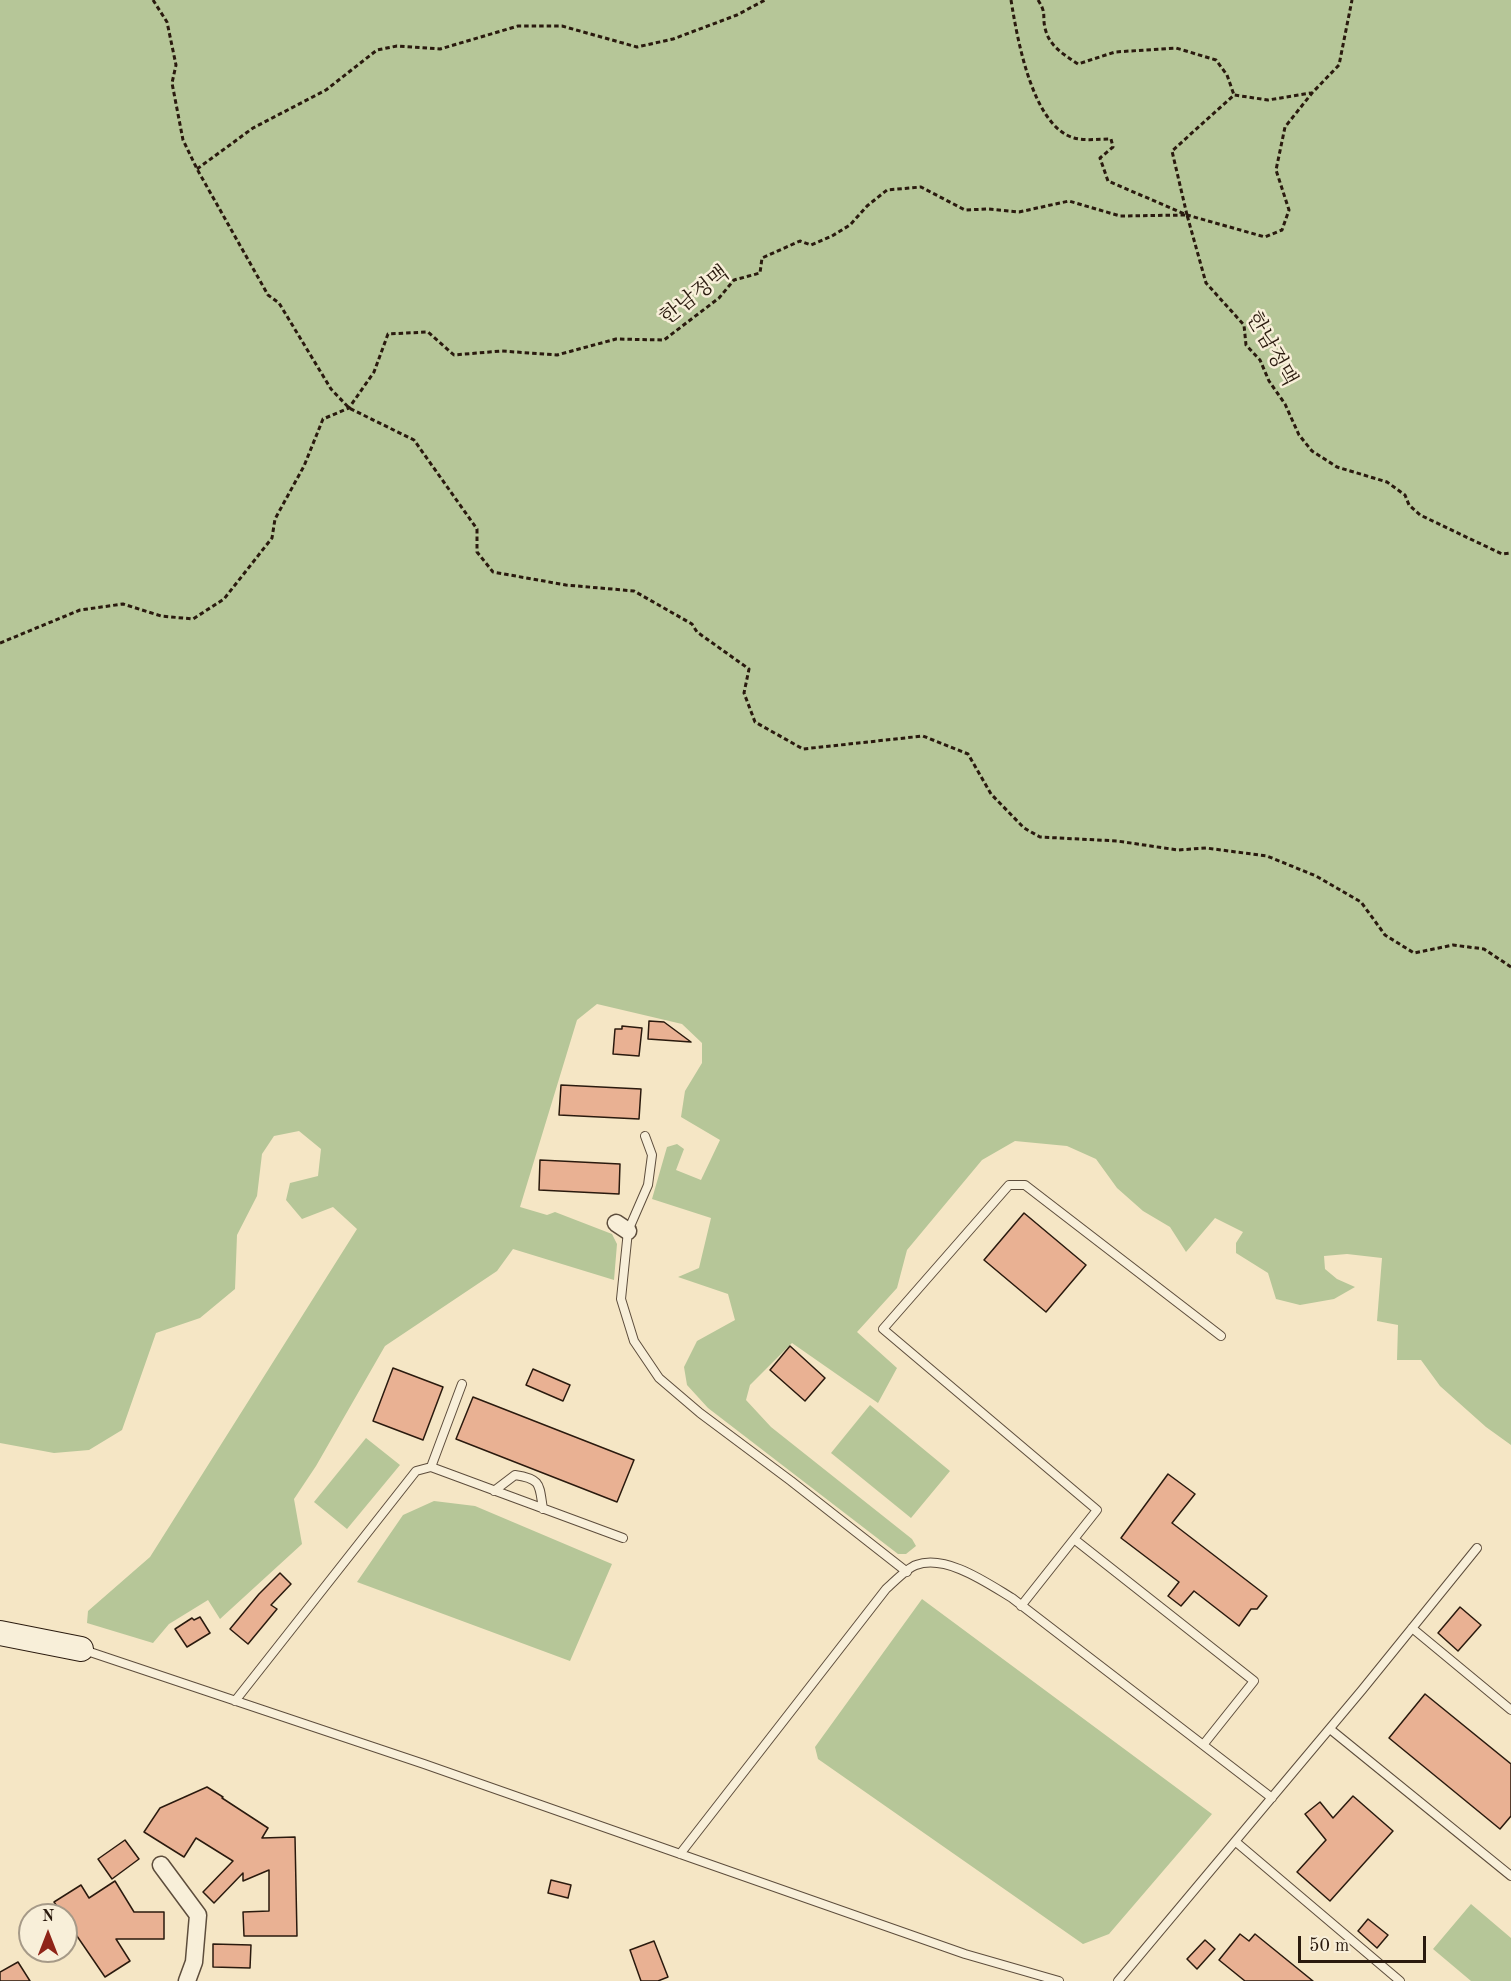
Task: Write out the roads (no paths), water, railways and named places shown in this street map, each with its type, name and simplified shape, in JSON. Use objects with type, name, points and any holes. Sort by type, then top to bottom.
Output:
[{"type":"street","points":[[0,1633],[81,1649]]},
{"type":"street","points":[[161,1865],[198,1915],[194,1962],[187,1981]]},
{"type":"lane","points":[[645,1136],[652,1155],[648,1185],[622,1227],[621,1299],[634,1341],[659,1378],[700,1413],[906,1572]]},
{"type":"lane","points":[[1021,1605],[1098,1510],[883,1329],[1009,1185],[1025,1185],[1221,1336]]},
{"type":"lane","points":[[431,1467],[462,1384]]},
{"type":"lane","points":[[235,1701],[416,1472],[431,1467],[623,1538]]},
{"type":"lane","points":[[494,1491],[515,1475],[531,1478],[540,1486],[543,1509]]},
{"type":"lane","points":[[1074,1539],[1254,1681],[1203,1745]]},
{"type":"lane","points":[[1118,1981],[1330,1729],[1477,1548]]},
{"type":"lane","points":[[680,1854],[886,1589],[915,1565],[941,1563],[975,1575],[1021,1605],[1272,1798]]},
{"type":"lane","points":[[1412,1628],[1511,1710]]},
{"type":"lane","points":[[81,1649],[424,1764],[965,1954],[1059,1981]]},
{"type":"lane","points":[[1330,1729],[1511,1876]]},
{"type":"lane","points":[[1236,1842],[1400,1981]]}]
